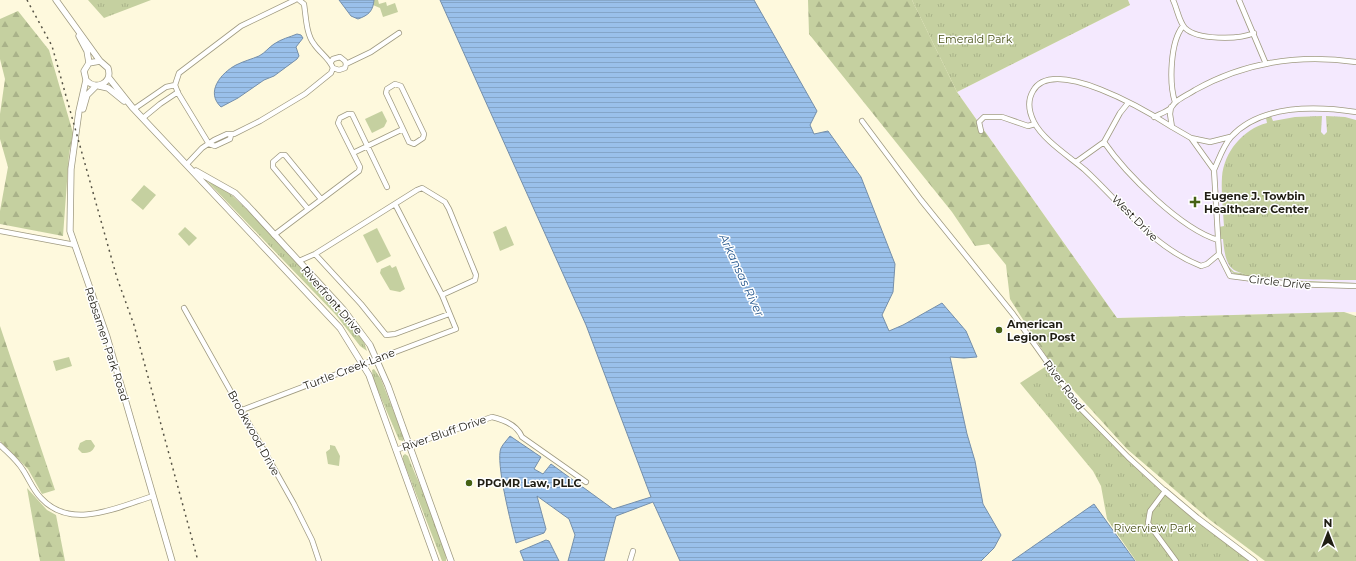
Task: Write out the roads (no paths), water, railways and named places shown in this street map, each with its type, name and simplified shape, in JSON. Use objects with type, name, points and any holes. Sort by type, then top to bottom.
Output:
[{"type":"street","name":"Rebsamen Park Road","points":[[56,0],[100,61],[108,68],[109,78],[106,82],[98,86],[87,95],[78,124]]},
{"type":"street","points":[[295,0],[247,23],[212,46],[179,73],[175,85],[209,144],[215,146],[226,142],[230,139],[231,135],[260,121],[305,94],[330,73],[333,68],[331,62],[312,43],[304,4],[299,0]]},
{"type":"street","points":[[1173,0],[1183,26],[1194,35],[1206,37],[1242,36],[1254,33]]},
{"type":"street","points":[[1239,0],[1266,64]]},
{"type":"street","points":[[1175,102],[1172,89],[1172,62],[1179,32],[1183,26]]},
{"type":"street","name":"Rebsamen Park Road","points":[[77,30],[87,51],[89,63],[84,71],[86,80],[71,169],[70,231],[107,337],[172,561]]},
{"type":"street","points":[[333,68],[339,70],[345,68],[346,64],[371,52],[399,33]]},
{"type":"street","points":[[331,62],[333,59],[340,57],[346,64]]},
{"type":"street","points":[[1154,117],[1171,107],[1175,102],[1223,77],[1266,64],[1299,58],[1331,59],[1356,62]]},
{"type":"street","points":[[89,63],[100,61]]},
{"type":"street","name":"Riverfront Drive","points":[[109,78],[133,108],[340,328],[369,375],[436,561]]},
{"type":"street","name":"West Drive","points":[[1172,127],[1128,103],[1078,82],[1060,79],[1045,80],[1034,88],[1029,98],[1029,107],[1035,124],[1107,190],[1151,236],[1178,255],[1201,266],[1207,264],[1219,254]]},
{"type":"street","points":[[86,80],[90,84],[98,86]]},
{"type":"street","points":[[395,84],[401,86],[424,134],[423,138],[414,144],[410,142],[403,129],[386,93],[387,89],[395,84]]},
{"type":"street","points":[[133,108],[166,87],[175,85]]},
{"type":"street","name":"Riverfront Drive","points":[[98,86],[106,88],[133,108]]},
{"type":"street","points":[[143,118],[178,92]]},
{"type":"street","points":[[154,96],[160,104]]},
{"type":"street","points":[[1076,162],[1104,142],[1120,113],[1128,103]]},
{"type":"street","points":[[1171,107],[1170,114],[1172,127],[1191,138],[1210,142],[1230,137]]},
{"type":"street","points":[[1191,138],[1214,170],[1230,137],[1248,122],[1280,112],[1318,109],[1356,112]]},
{"type":"street","points":[[274,235],[359,171],[360,167],[338,123],[340,118],[348,114],[352,114],[387,187]]},
{"type":"street","points":[[981,131],[979,122],[984,117],[1002,117],[1028,126],[1035,124]]},
{"type":"street","name":"River Road","points":[[862,121],[920,200],[1013,314],[1080,407],[1128,457],[1165,491],[1254,561]]},
{"type":"street","points":[[353,153],[403,129]]},
{"type":"street","points":[[1104,142],[1162,205],[1185,223],[1218,240]]},
{"type":"street","points":[[187,164],[202,148],[209,144]]},
{"type":"street","points":[[308,209],[273,167],[273,162],[281,155],[285,155],[322,199]]},
{"type":"street","name":"Riverfront Drive","points":[[192,169],[234,193],[248,206],[357,326],[377,358],[410,445],[451,561]]},
{"type":"street","name":"Circle Drive","points":[[1214,170],[1219,254],[1230,276],[1291,284],[1356,286]]},
{"type":"street","points":[[299,261],[315,254],[422,188],[446,202],[476,275],[475,280],[442,295]]},
{"type":"street","points":[[315,254],[361,304],[386,335],[394,334],[450,314],[442,295],[395,204]]},
{"type":"street","points":[[0,231],[75,245]]},
{"type":"street","name":"Brookwood Drive","points":[[184,308],[306,526],[319,561]]},
{"type":"street","name":"Turtle Creek Lane","points":[[242,410],[362,363],[456,329],[450,314]]},
{"type":"street","name":"River Bluff Drive","points":[[396,450],[492,417],[504,420],[512,425],[520,432],[522,437],[586,482]]},
{"type":"street","points":[[0,445],[22,469],[41,498],[49,506],[67,514],[88,515],[153,496]]},
{"type":"street","points":[[1165,491],[1150,511],[1148,523],[1176,561]]},
{"type":"street","points":[[630,561],[632,551]]},
{"type":"water","points":[[339,0],[374,0],[373,7],[370,12],[358,19],[351,16]]},
{"type":"water","name":"Arkansas River","points":[[440,0],[754,0],[817,111],[810,125],[814,134],[828,131],[861,177],[895,264],[893,292],[882,315],[889,331],[903,325],[942,303],[966,331],[977,357],[950,357],[967,434],[975,461],[983,504],[1001,535],[994,548],[981,561],[680,561],[653,502],[616,516],[604,561],[568,561],[575,535],[569,519],[537,496],[546,529],[544,533],[516,543],[500,466],[501,448],[510,436],[541,457],[534,469],[543,474],[551,464],[613,509],[651,497],[586,325]]},
{"type":"water","points":[[297,34],[301,35],[303,38],[296,47],[299,56],[297,59],[274,76],[264,80],[238,98],[221,107],[216,101],[214,95],[215,89],[220,78],[230,68],[261,55],[277,42]]},
{"type":"water","points":[[1094,504],[1135,561],[1012,561]]},
{"type":"water","points":[[546,540],[549,541],[559,561],[524,561],[520,551]]},
{"type":"railway","points":[[27,0],[52,46],[117,278],[134,325],[198,561]]},
{"type":"place","name":"Eugene J. Towbin Healthcare Center","points":[[1195,202]]},
{"type":"place","name":"American Legion Post","points":[[999,330]]},
{"type":"place","name":"PPGMR Law, PLLC","points":[[469,483]]},
{"type":"park label","name":"Emerald Park","points":[[975,39]]},
{"type":"park label","name":"Riverview Park","points":[[1154,528]]}]
